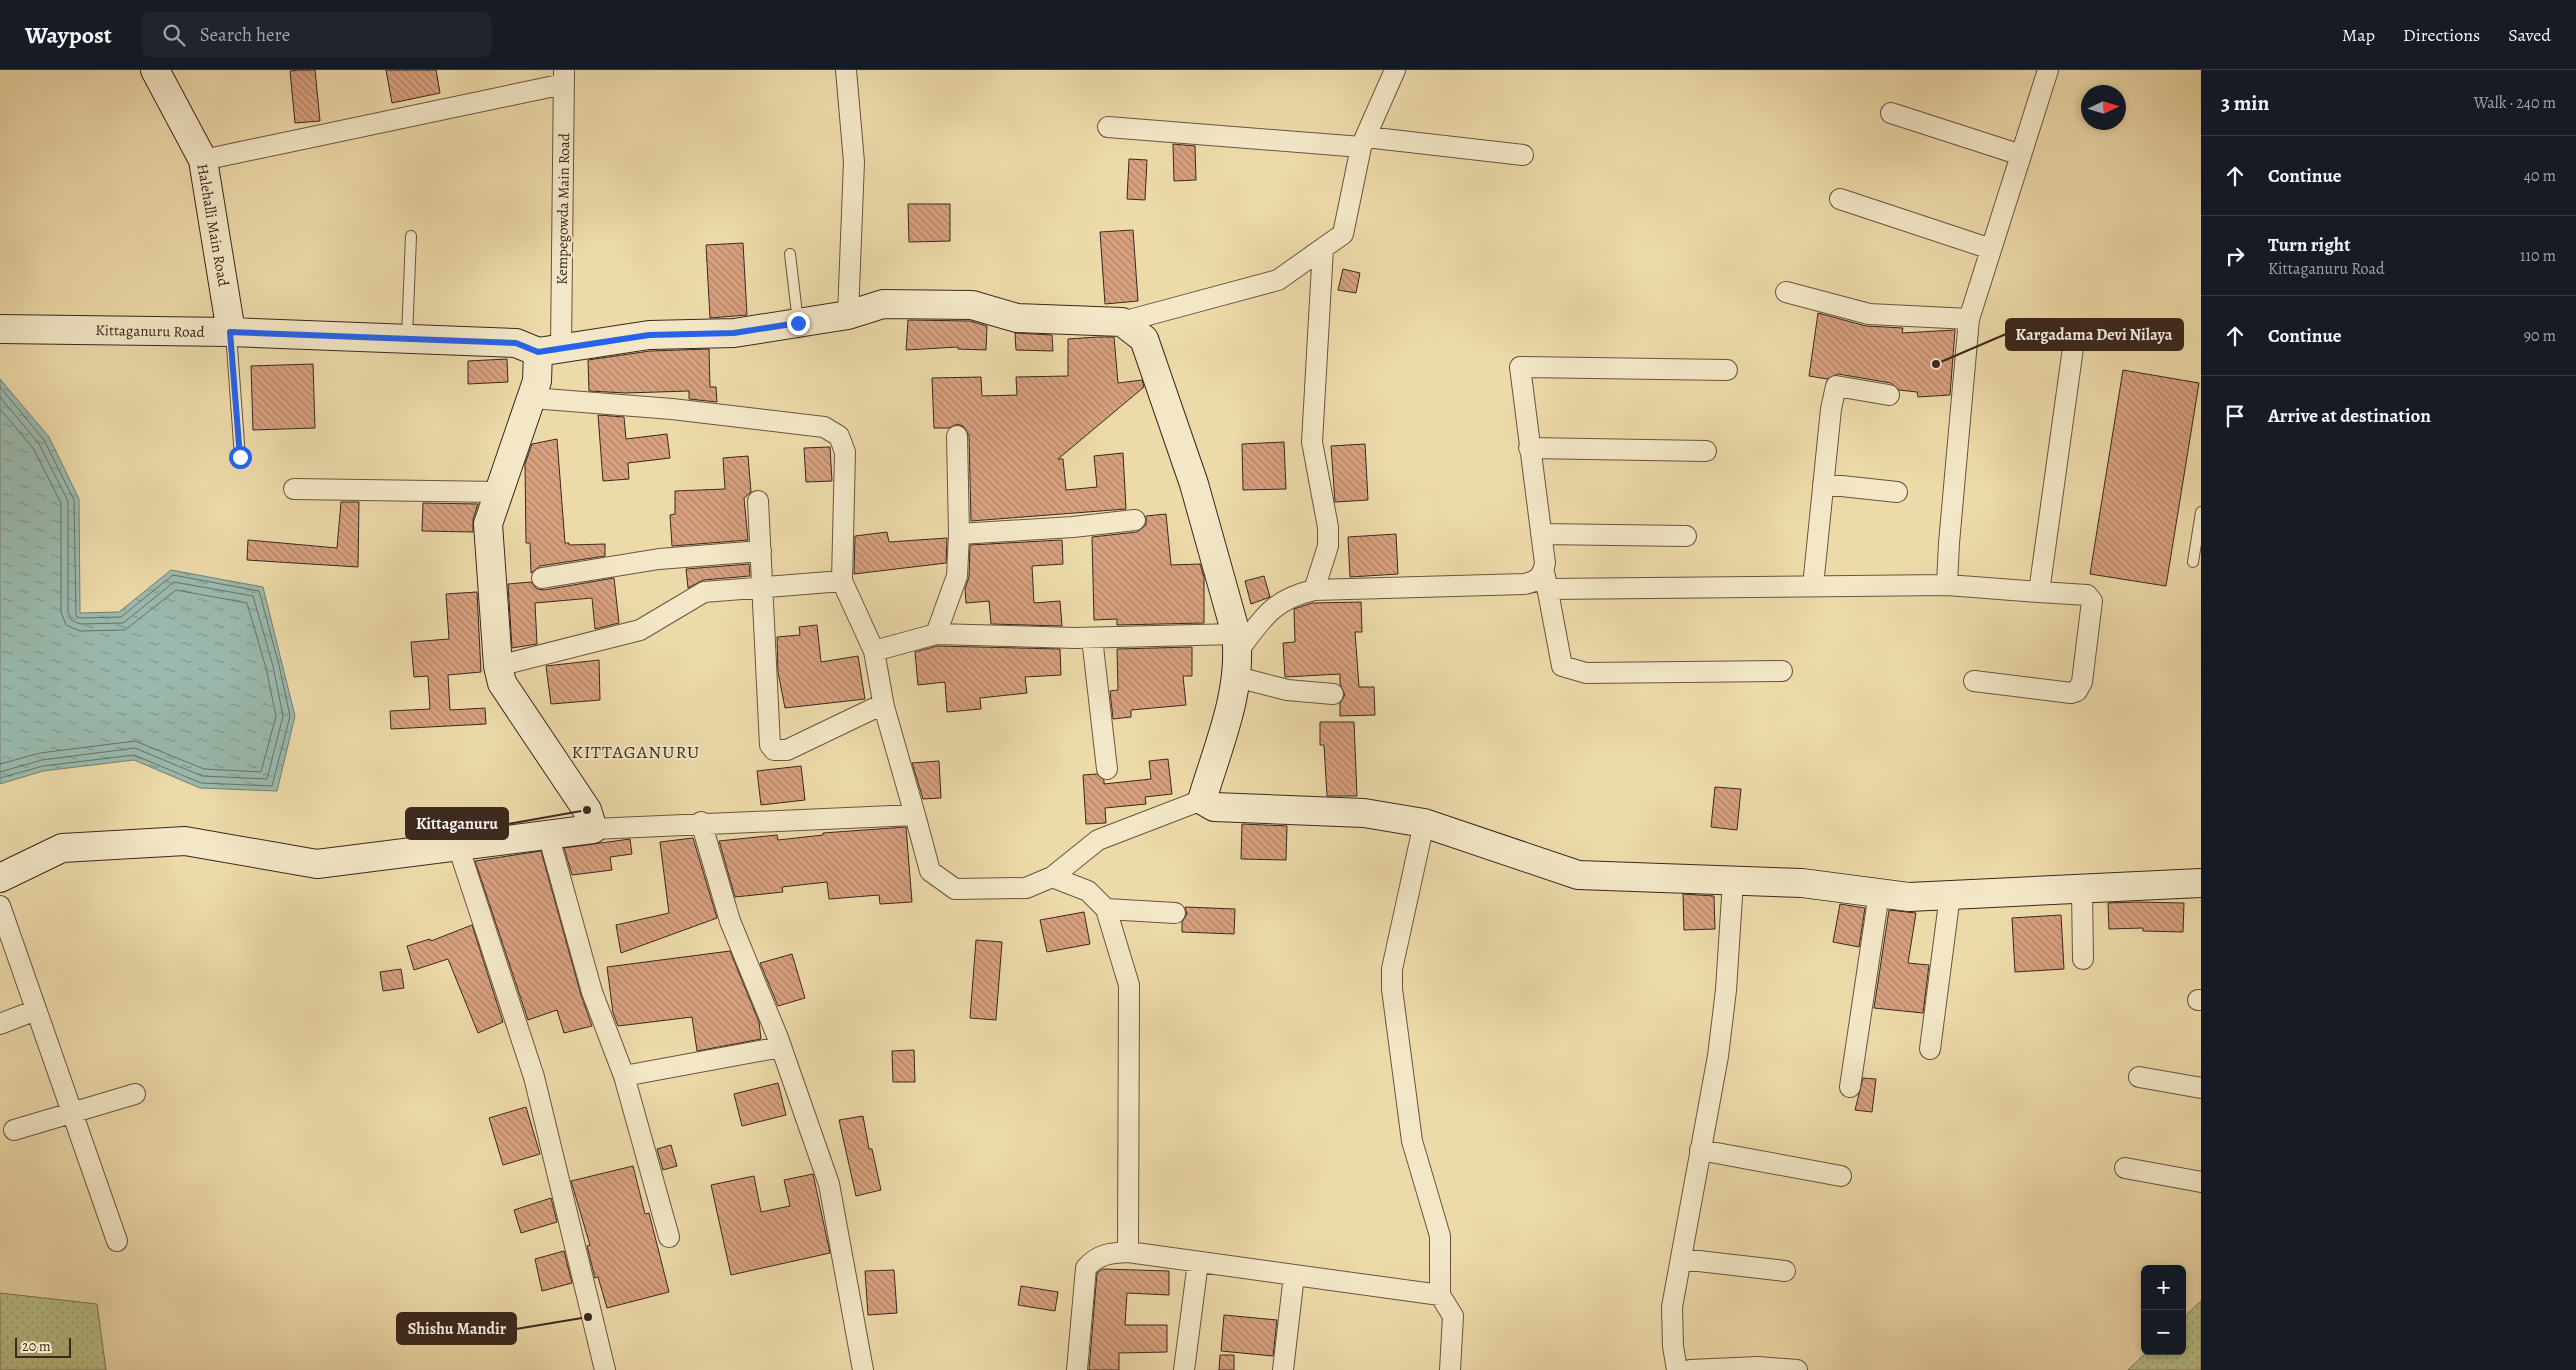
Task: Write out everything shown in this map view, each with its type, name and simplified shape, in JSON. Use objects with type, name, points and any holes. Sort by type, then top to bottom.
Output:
[{"type":"street","name":"Halehalli Main Road","points":[[155,70],[204,160],[230,332]]},
{"type":"street","points":[[846,70],[854,162],[848,315]]},
{"type":"street","points":[[593,828],[587,810],[502,683],[498,666],[488,524],[537,381],[550,350],[649,335],[734,333],[848,315],[883,304],[922,302],[972,305],[1017,318],[1122,322],[1278,280],[1343,234],[1364,142],[1395,70]]},
{"type":"street","points":[[1947,585],[1969,319],[2048,70]]},
{"type":"street","points":[[204,160],[564,77]]},
{"type":"street","name":"Kempegowda Main Road","points":[[550,350],[564,77]]},
{"type":"street","points":[[1891,113],[2022,155]]},
{"type":"street","points":[[1108,128],[1364,142],[1523,155]]},
{"type":"street","points":[[1840,199],[1991,249]]},
{"type":"street","points":[[1314,590],[1328,546],[1328,527],[1312,442],[1323,248]]},
{"type":"street","points":[[1786,292],[1870,314],[1969,319]]},
{"type":"street","points":[[1122,322],[1144,339],[1194,484],[1237,642],[1237,678],[1202,800]]},
{"type":"street","name":"Kittaganuru Road","points":[[0,329],[230,332],[407,338],[516,343],[550,350]]},
{"type":"street","points":[[2039,592],[2073,348]]},
{"type":"street","points":[[1727,370],[1520,367],[1545,580],[1562,666],[1586,672],[1782,671]]},
{"type":"street","points":[[1813,586],[1830,408],[1836,386],[1889,395]]},
{"type":"street","points":[[532,398],[672,409],[824,426],[839,436],[845,452],[842,581],[874,651],[883,704],[930,871],[955,888],[1026,888],[1052,877],[1098,840],[1202,800]]},
{"type":"street","points":[[936,634],[957,576],[960,534],[957,436]]},
{"type":"street","points":[[1529,448],[1706,451]]},
{"type":"street","points":[[1823,484],[1897,492]]},
{"type":"street","points":[[294,488],[499,492]]},
{"type":"street","points":[[758,501],[769,739],[774,750],[787,750],[883,704]]},
{"type":"street","points":[[960,534],[1073,527],[1135,520]]},
{"type":"street","points":[[1541,534],[1686,536]]},
{"type":"street","points":[[542,578],[659,560],[761,551]]},
{"type":"street","points":[[874,651],[936,634],[1237,642],[1269,610],[1292,595],[1314,590],[1524,584],[1545,580],[1813,586],[1947,585],[2087,595],[2092,601],[2082,682],[2077,690],[2071,694],[1974,681]]},
{"type":"street","points":[[498,666],[640,630],[704,592],[842,581]]},
{"type":"street","points":[[1092,638],[1107,770]]},
{"type":"street","points":[[1237,678],[1287,690],[1333,694]]},
{"type":"street","points":[[1202,800],[1214,807],[1364,813],[1424,823],[1578,875],[1802,883],[1909,897],[2201,884]]},
{"type":"street","points":[[0,878],[62,848],[185,841],[317,864],[593,828],[702,822],[915,815]]},
{"type":"street","points":[[702,822],[730,921],[781,1048],[828,1184],[864,1370]]},
{"type":"street","points":[[1424,823],[1392,969],[1392,989],[1412,1141],[1440,1236],[1440,1295],[1453,1316],[1450,1370]]},
{"type":"street","points":[[548,834],[592,992],[624,1076],[670,1237]]},
{"type":"street","points":[[458,846],[534,1077],[605,1370]]},
{"type":"street","points":[[1052,877],[1088,891],[1106,910],[1129,985],[1128,1252]]},
{"type":"street","points":[[1677,1370],[1673,1346],[1672,1307],[1718,1056],[1726,990],[1732,881]]},
{"type":"street","points":[[2082,889],[2083,959]]},
{"type":"street","points":[[1850,1087],[1879,893]]},
{"type":"street","points":[[1930,1049],[1950,895]]},
{"type":"street","points":[[0,906],[117,1241]]},
{"type":"street","points":[[1106,910],[1175,913]]},
{"type":"street","points":[[0,1024],[36,1010]]},
{"type":"street","points":[[624,1076],[781,1048]]},
{"type":"street","points":[[2139,1077],[2201,1088]]},
{"type":"street","points":[[14,1130],[134,1094]]},
{"type":"street","points":[[1700,1150],[1840,1176]]},
{"type":"street","points":[[2125,1168],[2201,1182]]},
{"type":"street","points":[[1077,1370],[1086,1268],[1094,1259],[1108,1254],[1128,1252],[1440,1295]]},
{"type":"street","points":[[1681,1258],[1785,1271]]},
{"type":"street","points":[[1184,1370],[1198,1262]]},
{"type":"street","points":[[1283,1370],[1294,1275]]},
{"type":"street","points":[[1690,1370],[1758,1366],[1797,1370]]},
{"type":"lane","points":[[407,338],[411,236]]},
{"type":"lane","points":[[790,254],[798,323]]},
{"type":"lane","points":[[230,332],[240,457]]},
{"type":"lane","points":[[2193,562],[2201,512]]},
{"type":"green space","points":[[0,1293],[97,1304],[106,1370],[0,1370]]},
{"type":"green space","points":[[2201,1301],[2201,1370],[2128,1370],[2144,1355],[2186,1355],[2186,1315]]},
{"type":"water","points":[[0,379],[49,437],[79,499],[80,613],[119,612],[171,570],[263,587],[295,716],[277,791],[200,788],[134,760],[43,771],[0,784]]},
{"type":"building","points":[[315,70],[320,121],[295,123],[290,71]]},
{"type":"building","points":[[386,70],[436,70],[440,93],[392,103]]},
{"type":"building","points":[[1173,144],[1195,146],[1196,180],[1174,181]]},
{"type":"building","points":[[1129,159],[1147,160],[1145,200],[1127,199]]},
{"type":"building","points":[[908,204],[950,204],[950,241],[909,242]]},
{"type":"building","points":[[1133,230],[1138,301],[1105,304],[1100,232]]},
{"type":"building","points":[[743,243],[747,315],[710,318],[706,245]]},
{"type":"building","points":[[1343,269],[1360,273],[1356,293],[1338,290]]},
{"type":"building","points":[[1818,313],[1866,326],[1903,328],[1902,333],[1955,330],[1950,395],[1918,397],[1917,392],[1899,390],[1891,383],[1838,374],[1827,379],[1809,376]]},
{"type":"building","points":[[908,320],[970,321],[987,326],[986,350],[958,349],[958,347],[906,350]]},
{"type":"building","points":[[1015,333],[1052,335],[1053,351],[1016,350]]},
{"type":"building","points":[[1114,337],[1118,383],[1142,380],[1144,387],[1058,459],[1063,459],[1066,490],[1097,487],[1094,456],[1123,453],[1126,509],[971,521],[969,435],[963,426],[957,424],[949,428],[934,428],[932,378],[981,377],[982,396],[1017,395],[1016,377],[1068,376],[1068,339]]},
{"type":"building","points":[[709,349],[710,387],[716,387],[717,402],[689,399],[689,391],[626,393],[589,391],[588,360],[650,351]]},
{"type":"building","points":[[507,359],[508,382],[468,384],[468,361]]},
{"type":"building","points":[[313,364],[315,428],[253,430],[251,366]]},
{"type":"building","points":[[2123,370],[2199,383],[2166,586],[2090,574]]},
{"type":"building","points":[[598,415],[624,417],[626,439],[667,434],[670,458],[628,463],[629,479],[603,481]]},
{"type":"building","points":[[557,439],[565,543],[569,543],[569,545],[605,544],[605,556],[540,566],[531,573],[530,543],[526,543],[525,464],[532,444]]},
{"type":"building","points":[[1284,442],[1286,489],[1243,490],[1242,444]]},
{"type":"building","points":[[1365,444],[1368,500],[1335,502],[1331,446]]},
{"type":"building","points":[[830,447],[832,481],[806,482],[804,448]]},
{"type":"building","points":[[748,456],[751,492],[744,498],[748,540],[672,546],[670,515],[675,514],[675,491],[725,489],[723,458]]},
{"type":"building","points":[[341,502],[359,502],[358,567],[247,560],[248,540],[337,548]]},
{"type":"building","points":[[423,503],[478,504],[473,519],[473,532],[422,531]]},
{"type":"building","points":[[1166,514],[1171,565],[1200,564],[1204,577],[1204,623],[1117,625],[1117,619],[1094,620],[1092,537],[1137,532],[1146,525],[1146,516]]},
{"type":"building","points":[[887,532],[889,542],[947,538],[946,563],[854,574],[855,536]]},
{"type":"building","points":[[1396,534],[1398,574],[1350,577],[1348,537]]},
{"type":"building","points":[[1062,540],[1063,564],[1032,566],[1034,603],[1060,601],[1062,626],[991,624],[989,601],[966,603],[965,589],[969,577],[970,545]]},
{"type":"building","points":[[749,564],[750,576],[703,580],[688,588],[686,569]]},
{"type":"building","points":[[1264,576],[1270,597],[1251,604],[1245,581]]},
{"type":"building","points":[[614,578],[619,623],[595,629],[592,598],[535,603],[537,644],[512,648],[508,584],[531,582],[537,589],[544,590]]},
{"type":"building","points":[[477,592],[481,672],[448,675],[450,710],[485,708],[486,724],[391,729],[390,711],[430,709],[428,676],[414,677],[411,642],[449,639],[446,594]]},
{"type":"building","points":[[1361,602],[1362,632],[1355,632],[1359,687],[1374,687],[1375,715],[1340,716],[1340,703],[1345,695],[1340,684],[1340,674],[1285,677],[1283,643],[1295,642],[1294,609],[1312,603]]},
{"type":"building","points":[[817,625],[821,662],[858,656],[865,699],[785,708],[778,672],[777,637],[800,635],[799,627]]},
{"type":"building","points":[[937,646],[1060,649],[1061,675],[1025,677],[1027,693],[980,698],[981,709],[947,712],[945,682],[918,685],[915,652]]},
{"type":"building","points":[[1192,647],[1192,676],[1183,676],[1186,705],[1131,710],[1131,717],[1113,719],[1110,691],[1118,690],[1117,649]]},
{"type":"building","points":[[599,660],[600,700],[551,704],[546,666]]},
{"type":"building","points":[[1320,722],[1354,722],[1357,796],[1327,796],[1324,745],[1320,745]]},
{"type":"building","points":[[1168,759],[1172,794],[1145,797],[1146,804],[1105,808],[1106,823],[1086,824],[1083,775],[1097,774],[1104,780],[1104,784],[1151,779],[1149,761]]},
{"type":"building","points":[[939,761],[941,798],[923,799],[912,763]]},
{"type":"building","points":[[801,766],[805,800],[761,805],[757,771]]},
{"type":"building","points":[[1715,787],[1741,789],[1737,830],[1711,827]]},
{"type":"building","points":[[1242,824],[1287,826],[1286,860],[1241,859]]},
{"type":"building","points":[[906,827],[912,902],[880,904],[879,895],[829,899],[827,882],[782,887],[783,892],[735,897],[719,841],[777,835],[778,840],[823,835],[823,833]]},
{"type":"building","points":[[693,838],[717,918],[621,953],[616,925],[669,913],[660,842]]},
{"type":"building","points":[[630,839],[632,854],[610,857],[612,870],[572,875],[564,848]]},
{"type":"building","points":[[541,851],[581,995],[592,1026],[564,1033],[557,1010],[528,1020],[475,861]]},
{"type":"building","points":[[1683,894],[1714,896],[1715,929],[1684,930]]},
{"type":"building","points":[[2108,903],[2184,903],[2183,932],[2143,931],[2143,928],[2109,929]]},
{"type":"building","points":[[1840,904],[1865,908],[1859,947],[1833,942]]},
{"type":"building","points":[[1185,907],[1235,909],[1234,934],[1182,932],[1182,922],[1187,914]]},
{"type":"building","points":[[1889,910],[1916,913],[1908,963],[1929,965],[1923,1013],[1874,1008]]},
{"type":"building","points":[[1084,912],[1090,944],[1047,952],[1040,920]]},
{"type":"building","points":[[2061,915],[2064,969],[2015,972],[2012,918]]},
{"type":"building","points":[[472,925],[503,1022],[478,1033],[448,959],[414,970],[407,946],[430,939],[431,941]]},
{"type":"building","points":[[976,940],[1002,942],[996,1020],[970,1018]]},
{"type":"building","points":[[730,951],[759,1022],[761,1039],[697,1051],[692,1017],[618,1026],[613,1013],[607,967]]},
{"type":"building","points":[[792,954],[805,998],[778,1006],[760,963]]},
{"type":"building","points":[[401,969],[404,988],[383,991],[380,972]]},
{"type":"building","points":[[914,1050],[915,1082],[893,1082],[892,1051]]},
{"type":"building","points":[[1863,1078],[1876,1079],[1872,1112],[1855,1110]]},
{"type":"building","points":[[778,1083],[786,1115],[742,1126],[734,1094]]},
{"type":"building","points":[[526,1107],[540,1154],[503,1165],[489,1118]]},
{"type":"building","points":[[863,1116],[869,1149],[872,1149],[881,1190],[856,1196],[839,1120]]},
{"type":"building","points":[[671,1145],[677,1166],[663,1170],[657,1149]]},
{"type":"building","points":[[633,1166],[645,1214],[649,1213],[669,1292],[607,1308],[598,1277],[595,1278],[587,1246],[590,1245],[571,1181]]},
{"type":"building","points":[[813,1174],[830,1253],[731,1275],[711,1185],[754,1176],[761,1212],[790,1206],[784,1180]]},
{"type":"building","points":[[551,1198],[557,1222],[521,1233],[514,1210]]},
{"type":"building","points":[[564,1251],[572,1283],[542,1291],[535,1259]]},
{"type":"building","points":[[1103,1269],[1169,1271],[1169,1295],[1127,1293],[1125,1325],[1167,1325],[1167,1352],[1119,1353],[1119,1370],[1089,1370],[1097,1273]]},
{"type":"building","points":[[894,1270],[897,1313],[868,1315],[865,1271]]},
{"type":"building","points":[[1021,1286],[1058,1292],[1055,1311],[1018,1305]]},
{"type":"building","points":[[1224,1315],[1277,1320],[1273,1356],[1221,1351]]},
{"type":"building","points":[[1220,1355],[1234,1355],[1234,1370],[1219,1370]]},
{"type":"place","name":"Kargadama Devi Nilaya","points":[[1936,364]]},
{"type":"place","name":"Kittaganuru","points":[[587,810]]},
{"type":"place","name":"Shishu Mandir","points":[[588,1317]]},
{"type":"district","name":"KITTAGANURU","points":[[636,752]]},
{"type":"route","points":[[240,457],[230,332],[516,343],[538,352],[567,346],[649,335],[734,333],[798,323]]}]
